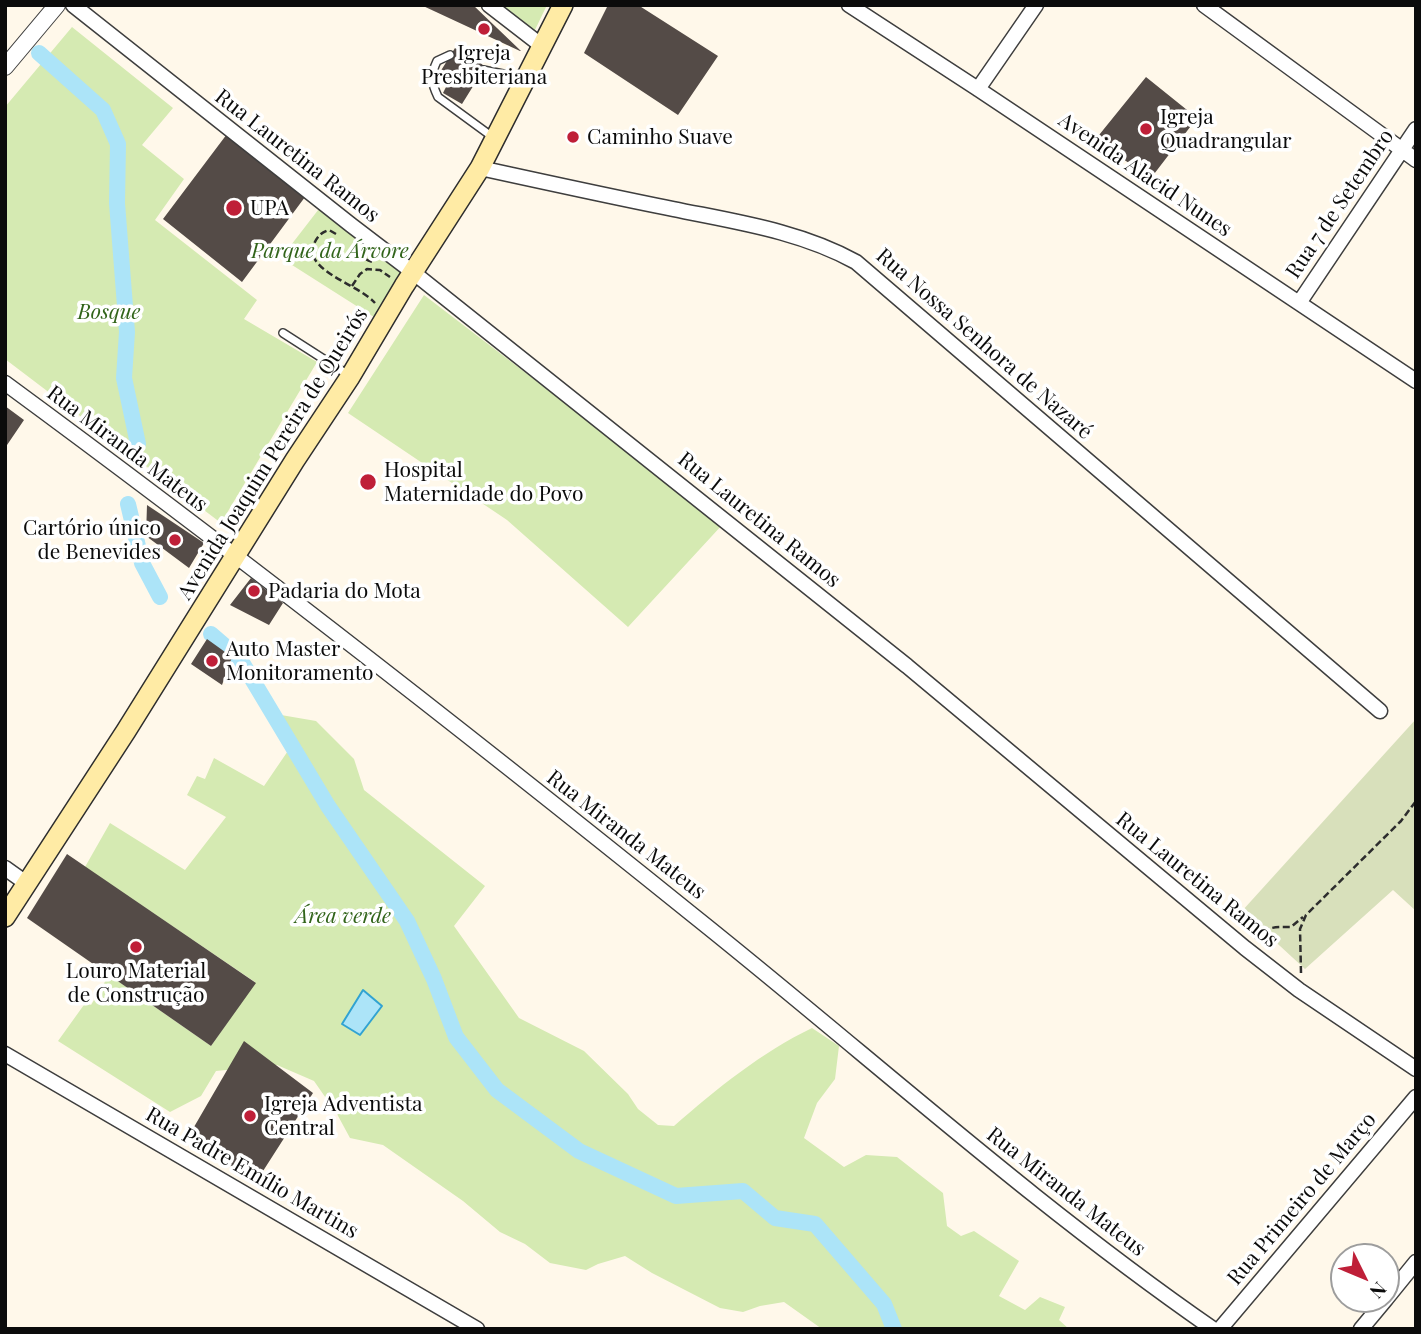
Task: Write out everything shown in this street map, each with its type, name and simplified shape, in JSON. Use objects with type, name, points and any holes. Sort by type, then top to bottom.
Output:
[{"type":"main road","name":"Avenida Joaquim Pereira de Queirós","points":[[5,917],[126,731],[480,168],[563,5]]},
{"type":"street","points":[[5,67],[57,5]]},
{"type":"street","name":"Rua Lauretina Ramos","points":[[74,5],[352,225],[409,280],[907,666],[1245,948],[1299,990],[1414,1064]]},
{"type":"street","points":[[489,5],[542,47]]},
{"type":"street","name":"Avenida Alacid Nunes","points":[[849,5],[1416,381]]},
{"type":"street","points":[[978,89],[1036,5]]},
{"type":"street","points":[[1204,5],[1416,160]]},
{"type":"street","name":"Rua 7 de Setembro","points":[[1299,303],[1416,129]]},
{"type":"street","name":"Rua Nossa Senhora de Nazaré","points":[[480,168],[781,231],[856,262],[1380,711]]},
{"type":"street","name":"Rua Miranda Mateus","points":[[5,383],[416,695],[675,900],[950,1127],[1151,1286],[1213,1329]]},
{"type":"street","points":[[5,868],[26,883]]},
{"type":"street","name":"Rua Padre Emílio Martins","points":[[5,1054],[477,1329]]},
{"type":"street","name":"Rua Primeiro de Março","points":[[1220,1329],[1416,1097]]},
{"type":"street","points":[[1400,1282],[1416,1262]]},
{"type":"street","points":[[1362,1329],[1375,1313]]},
{"type":"lane","points":[[450,55],[437,61],[431,74],[433,88],[438,97],[495,138]]},
{"type":"lane","points":[[483,70],[526,78]]},
{"type":"lane","points":[[282,333],[350,377]]},
{"type":"path","points":[[352,225],[335,234],[329,230],[323,232],[316,239],[311,251],[313,257],[322,268],[366,293],[387,316]]},
{"type":"path","points":[[352,286],[367,269],[380,270],[409,280]]},
{"type":"path","points":[[1245,948],[1263,930],[1291,928],[1401,821],[1416,801]]},
{"type":"path","points":[[1299,990],[1302,959],[1300,929],[1306,915]]},
{"type":"green space","points":[[498,5],[547,5],[533,34]]},
{"type":"green space","name":"Bosque","points":[[72,27],[173,108],[142,145],[184,179],[155,220],[257,300],[244,319],[317,362],[221,523],[5,359],[5,107]]},
{"type":"green space","name":"Parque da Árvore","points":[[322,205],[409,270],[377,319],[281,258]]},
{"type":"green space","points":[[424,295],[723,524],[628,627],[507,520],[348,413]]},
{"type":"green space","name":"Área verde","points":[[281,715],[316,721],[354,759],[364,790],[485,886],[454,926],[519,1018],[584,1051],[628,1094],[638,1109],[658,1125],[674,1126],[740,1072],[775,1048],[812,1028],[839,1046],[835,1079],[817,1103],[804,1138],[844,1167],[866,1155],[897,1157],[943,1193],[947,1226],[961,1236],[974,1231],[1019,1261],[999,1296],[1025,1310],[1040,1297],[1065,1307],[1059,1320],[1069,1329],[822,1329],[784,1302],[743,1312],[720,1308],[625,1256],[586,1270],[550,1263],[525,1244],[500,1232],[463,1201],[383,1145],[350,1138],[314,1081],[277,1065],[216,1071],[201,1096],[170,1112],[58,1041],[86,1002],[91,1005],[109,975],[211,1046],[255,982],[85,867],[110,823],[185,870],[226,817],[187,795],[197,776],[205,779],[214,758],[264,786],[294,742]]},
{"type":"green space","points":[[1416,719],[1416,911],[1393,890],[1305,969],[1242,911]]},
{"type":"water","points":[[363,990],[382,1006],[360,1035],[342,1024]]},
{"type":"building","name":"Igreja Presbiteriana","points":[[421,5],[473,5],[521,51],[520,51]]},
{"type":"building","points":[[608,5],[638,5],[718,56],[678,115],[584,53]]},
{"type":"building","points":[[455,48],[469,54],[465,61],[469,63],[473,56],[485,67],[462,104],[443,93],[447,85],[437,77]]},
{"type":"building","name":"Igreja Quadrangular","points":[[1146,77],[1197,118],[1151,178],[1095,140]]},
{"type":"building","name":"UPA","points":[[227,134],[305,197],[242,282],[163,219]]},
{"type":"building","points":[[5,406],[24,420],[5,448]]},
{"type":"building","name":"Cartório único de Benevides","points":[[147,505],[204,543],[189,568],[146,536]]},
{"type":"building","name":"Padaria do Mota","points":[[251,578],[283,603],[269,625],[230,605]]},
{"type":"building","name":"Auto Master Monitoramento","points":[[207,639],[232,657],[222,685],[191,664]]},
{"type":"building","name":"Louro Material de Construção","points":[[67,854],[256,983],[211,1046],[27,918]]},
{"type":"building","name":"Igreja Adventista Central","points":[[244,1041],[313,1093],[256,1182],[187,1139]]},
{"type":"waterway","points":[[39,53],[103,110],[118,144],[117,203],[127,332],[124,378],[138,444]]},
{"type":"waterway","points":[[128,504],[142,563],[160,597]]},
{"type":"waterway","points":[[211,634],[240,659],[328,806],[407,921],[434,979],[456,1037],[497,1090],[579,1151],[676,1196],[743,1191],[775,1218],[815,1224],[884,1304],[894,1329]]},
{"type":"place","name":"Igreja Presbiteriana","points":[[484,29]]},
{"type":"place","name":"Igreja Quadrangular","points":[[1146,129]]},
{"type":"place","name":"Caminho Suave","points":[[573,137]]},
{"type":"place","name":"UPA","points":[[234,208]]},
{"type":"place","name":"Hospital Maternidade do Povo","points":[[368,482]]},
{"type":"place","name":"Cartório único de Benevides","points":[[175,540]]},
{"type":"place","name":"Padaria do Mota","points":[[254,591]]},
{"type":"place","name":"Auto Master Monitoramento","points":[[212,661]]},
{"type":"place","name":"Louro Material de Construção","points":[[136,947]]},
{"type":"place","name":"Igreja Adventista Central","points":[[250,1116]]}]
